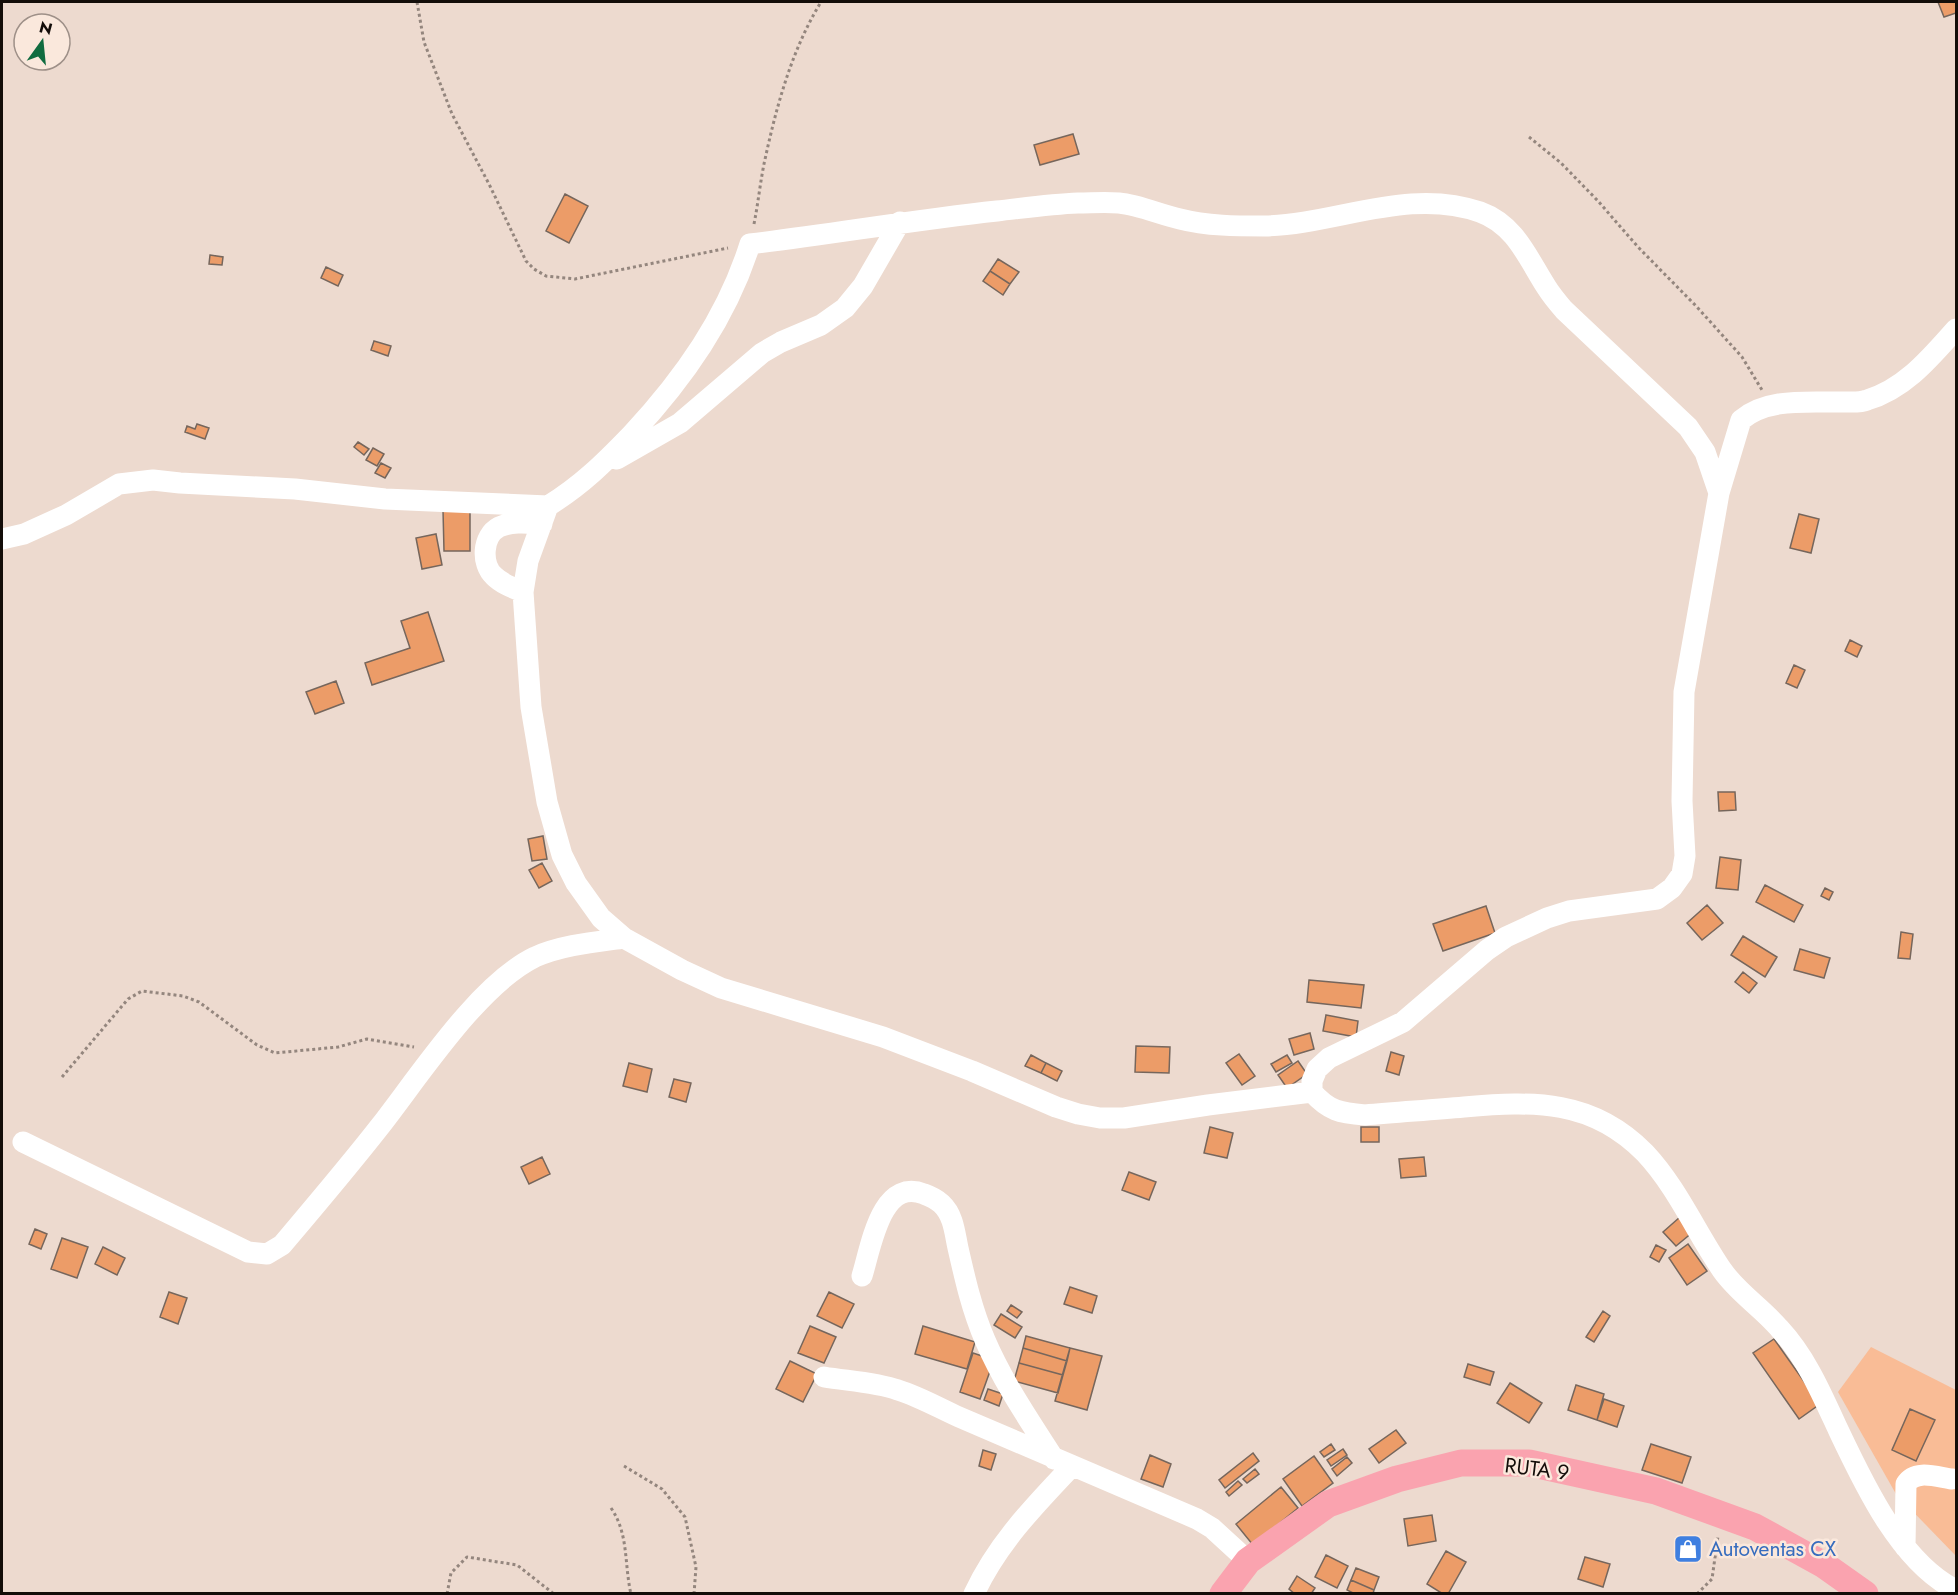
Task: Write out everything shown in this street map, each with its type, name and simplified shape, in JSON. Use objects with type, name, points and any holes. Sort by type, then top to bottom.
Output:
[{"type":"main road","name":"RUTA 9","points":[[1223,1593],[1248,1562],[1328,1504],[1397,1479],[1461,1463],[1529,1463],[1656,1491],[1755,1527],[1824,1565],[1865,1593]]},
{"type":"street","points":[[598,470],[669,393],[703,344],[731,295],[750,244],[817,236],[900,222],[1077,203],[1119,203],[1181,220],[1267,226],[1382,207],[1424,203],[1461,207],[1482,213],[1519,241],[1547,288],[1576,323],[1688,427],[1705,452],[1719,493]]},
{"type":"street","points":[[523,592],[502,584],[492,575],[486,563],[485,548],[490,535],[499,527],[545,515],[598,470],[680,423],[762,354],[781,342],[821,325],[845,308],[863,286],[900,222]]},
{"type":"street","points":[[1956,329],[1920,367],[1895,388],[1865,401],[1771,404],[1748,414],[1741,420],[1719,493],[1684,692],[1682,801],[1685,856],[1682,874],[1672,888],[1657,899],[1569,911],[1547,918],[1506,937],[1487,950],[1403,1022],[1329,1058],[1317,1069],[1312,1081],[1312,1092],[1323,1105],[1336,1111],[1365,1115],[1517,1103],[1553,1105],[1596,1117],[1622,1133],[1645,1154],[1670,1184],[1697,1232],[1728,1278],[1742,1294],[1778,1326],[1803,1358],[1889,1527],[1915,1559],[1946,1585],[1956,1590]]},
{"type":"street","points":[[2,539],[24,534],[66,514],[119,484],[153,480],[313,490],[545,515]]},
{"type":"street","points":[[545,515],[528,561],[523,592],[531,707],[547,802],[562,855],[576,883],[602,918],[624,938],[682,970],[721,988],[883,1037],[1078,1114],[1100,1118],[1124,1118],[1312,1092]]},
{"type":"street","points":[[23,1142],[248,1252],[267,1254],[282,1245],[289,1237],[353,1160],[469,1011],[506,977],[535,957],[578,945],[624,938]]},
{"type":"street","points":[[862,1276],[877,1226],[892,1197],[903,1191],[916,1191],[935,1198],[946,1208],[952,1221],[970,1296],[986,1342],[1010,1390],[1063,1462]]},
{"type":"street","points":[[824,1377],[897,1390],[1197,1519],[1212,1528],[1248,1562]]},
{"type":"street","points":[[974,1593],[1003,1545],[1063,1462]]},
{"type":"street","points":[[1905,1547],[1906,1484],[1910,1478],[1917,1475],[1952,1479]]},
{"type":"path","points":[[417,2],[424,42],[452,114],[526,261],[546,276],[575,279],[750,244],[764,166],[785,82],[799,44],[820,2]]},
{"type":"path","points":[[1529,137],[1561,163],[1598,201],[1638,247],[1743,357],[1771,404]]},
{"type":"path","points":[[62,1077],[128,999],[142,991],[183,996],[199,1002],[257,1045],[275,1053],[338,1047],[367,1039],[403,1046],[440,1049]]},
{"type":"path","points":[[624,1466],[662,1489],[685,1518],[696,1567],[694,1593]]},
{"type":"path","points":[[611,1508],[619,1519],[627,1551],[631,1593]]},
{"type":"path","points":[[1697,1593],[1712,1579],[1720,1515]]},
{"type":"path","points":[[447,1593],[451,1573],[467,1557],[517,1565],[554,1593]]},
{"type":"shaded area","points":[[1871,1347],[1956,1390],[1956,1556],[1896,1494],[1838,1392]]},
{"type":"building","points":[[1938,2],[1956,2],[1956,13],[1944,17]]},
{"type":"building","points":[[1073,134],[1079,154],[1040,165],[1034,145]]},
{"type":"building","points":[[565,194],[588,206],[569,243],[546,231]]},
{"type":"building","points":[[210,255],[223,257],[222,265],[209,264]]},
{"type":"building","points":[[998,259],[1019,272],[1010,284],[990,271]]},
{"type":"building","points":[[326,267],[343,275],[338,286],[321,278]]},
{"type":"building","points":[[990,271],[1010,284],[1003,295],[983,281]]},
{"type":"building","points":[[374,341],[391,346],[388,356],[371,350]]},
{"type":"building","points":[[197,424],[209,428],[205,439],[185,432],[187,426],[195,429]]},
{"type":"building","points":[[358,442],[369,449],[364,455],[354,447]]},
{"type":"building","points":[[373,448],[384,454],[377,466],[366,460]]},
{"type":"building","points":[[381,463],[391,468],[385,478],[375,473]]},
{"type":"building","points":[[443,510],[470,510],[470,551],[444,551]]},
{"type":"building","points":[[1799,514],[1819,519],[1811,553],[1790,548]]},
{"type":"building","points":[[436,534],[442,565],[422,569],[416,538]]},
{"type":"building","points":[[428,612],[444,661],[372,685],[365,663],[410,648],[401,621]]},
{"type":"building","points":[[1850,640],[1862,646],[1857,657],[1845,651]]},
{"type":"building","points":[[1794,665],[1805,670],[1797,688],[1786,683]]},
{"type":"building","points":[[336,681],[344,703],[315,714],[306,692]]},
{"type":"building","points":[[1718,792],[1735,792],[1736,810],[1719,811]]},
{"type":"building","points":[[543,836],[547,859],[532,861],[528,839]]},
{"type":"building","points":[[1720,857],[1741,860],[1738,890],[1716,888]]},
{"type":"building","points":[[542,863],[552,881],[539,888],[529,870]]},
{"type":"building","points":[[1765,885],[1803,905],[1794,922],[1756,902]]},
{"type":"building","points":[[1825,888],[1833,892],[1829,900],[1821,896]]},
{"type":"building","points":[[1707,905],[1723,923],[1702,940],[1687,923]]},
{"type":"building","points":[[1486,906],[1495,933],[1443,951],[1433,924]]},
{"type":"building","points":[[1901,932],[1913,934],[1910,959],[1898,958]]},
{"type":"building","points":[[1743,936],[1777,957],[1765,977],[1731,955]]},
{"type":"building","points":[[1800,949],[1830,958],[1824,978],[1794,970]]},
{"type":"building","points":[[1743,972],[1757,983],[1749,993],[1735,982]]},
{"type":"building","points":[[1309,980],[1364,985],[1361,1008],[1307,1002]]},
{"type":"building","points":[[1326,1015],[1358,1021],[1356,1037],[1323,1031]]},
{"type":"building","points":[[1310,1033],[1314,1049],[1294,1055],[1289,1039]]},
{"type":"building","points":[[1136,1046],[1170,1047],[1169,1073],[1135,1072]]},
{"type":"building","points":[[1391,1052],[1404,1056],[1399,1075],[1386,1071]]},
{"type":"building","points":[[1239,1054],[1255,1076],[1242,1085],[1226,1063]]},
{"type":"building","points":[[1031,1055],[1046,1063],[1041,1073],[1025,1066]]},
{"type":"building","points":[[1287,1055],[1292,1063],[1276,1072],[1271,1064]]},
{"type":"building","points":[[1298,1061],[1307,1074],[1287,1088],[1278,1075]]},
{"type":"building","points":[[629,1063],[652,1069],[647,1092],[623,1086]]},
{"type":"building","points":[[1046,1063],[1062,1071],[1057,1081],[1041,1073]]},
{"type":"building","points":[[674,1079],[691,1083],[686,1102],[669,1097]]},
{"type":"building","points":[[1210,1127],[1233,1133],[1227,1158],[1204,1153]]},
{"type":"building","points":[[1361,1127],[1379,1127],[1379,1142],[1361,1142]]},
{"type":"building","points":[[542,1157],[550,1174],[529,1184],[521,1167]]},
{"type":"building","points":[[1424,1157],[1426,1176],[1401,1178],[1399,1159]]},
{"type":"building","points":[[1129,1172],[1156,1182],[1149,1200],[1122,1190]]},
{"type":"building","points":[[1680,1217],[1693,1232],[1676,1246],[1663,1232]]},
{"type":"building","points":[[35,1229],[47,1234],[41,1249],[29,1244]]},
{"type":"building","points":[[62,1238],[88,1247],[77,1278],[51,1269]]},
{"type":"building","points":[[1688,1244],[1707,1271],[1687,1285],[1669,1258]]},
{"type":"building","points":[[1656,1245],[1666,1250],[1659,1262],[1650,1257]]},
{"type":"building","points":[[103,1247],[125,1258],[117,1275],[95,1264]]},
{"type":"building","points":[[1070,1287],[1097,1296],[1092,1313],[1064,1304]]},
{"type":"building","points":[[169,1292],[187,1298],[178,1324],[160,1317]]},
{"type":"building","points":[[829,1292],[854,1304],[842,1328],[817,1316]]},
{"type":"building","points":[[1011,1305],[1022,1312],[1017,1318],[1007,1311]]},
{"type":"building","points":[[1603,1311],[1610,1316],[1594,1342],[1586,1337]]},
{"type":"building","points":[[1001,1314],[1022,1327],[1015,1338],[994,1325]]},
{"type":"building","points":[[810,1326],[836,1337],[824,1363],[798,1353]]},
{"type":"building","points":[[923,1326],[975,1342],[967,1369],[915,1354]]},
{"type":"building","points":[[1026,1336],[1070,1348],[1067,1361],[1023,1348]]},
{"type":"building","points":[[1774,1339],[1820,1404],[1799,1419],[1753,1353]]},
{"type":"building","points":[[1023,1348],[1067,1361],[1063,1375],[1019,1363]]},
{"type":"building","points":[[1070,1348],[1102,1356],[1087,1410],[1055,1401]]},
{"type":"building","points":[[973,1353],[994,1360],[980,1399],[960,1392]]},
{"type":"building","points":[[790,1361],[817,1374],[803,1402],[776,1389]]},
{"type":"building","points":[[1019,1363],[1063,1375],[1058,1393],[1014,1381]]},
{"type":"building","points":[[1468,1364],[1494,1372],[1490,1385],[1464,1377]]},
{"type":"building","points":[[1510,1383],[1542,1403],[1529,1423],[1497,1403]]},
{"type":"building","points":[[1576,1385],[1604,1394],[1597,1420],[1568,1410]]},
{"type":"building","points":[[988,1389],[1003,1394],[999,1406],[984,1400]]},
{"type":"building","points":[[1604,1399],[1624,1406],[1617,1427],[1597,1420]]},
{"type":"building","points":[[1910,1409],[1935,1420],[1916,1461],[1892,1450]]},
{"type":"building","points":[[1396,1430],[1406,1443],[1379,1463],[1369,1449]]},
{"type":"building","points":[[1331,1444],[1335,1450],[1324,1457],[1320,1452]]},
{"type":"building","points":[[1651,1444],[1691,1457],[1682,1483],[1642,1470]]},
{"type":"building","points":[[1343,1449],[1347,1455],[1331,1466],[1327,1460]]},
{"type":"building","points":[[983,1450],[996,1454],[991,1470],[979,1466]]},
{"type":"building","points":[[1253,1453],[1259,1461],[1225,1488],[1219,1480]]},
{"type":"building","points":[[1150,1455],[1171,1464],[1163,1487],[1141,1479]]},
{"type":"building","points":[[1314,1456],[1333,1483],[1302,1506],[1283,1479]]},
{"type":"building","points":[[1347,1457],[1352,1463],[1337,1476],[1332,1469]]},
{"type":"building","points":[[1255,1469],[1259,1474],[1247,1483],[1243,1479]]},
{"type":"building","points":[[1238,1481],[1242,1485],[1229,1496],[1226,1492]]},
{"type":"building","points":[[1281,1487],[1298,1508],[1253,1545],[1236,1524]]},
{"type":"building","points":[[1432,1515],[1436,1541],[1408,1546],[1404,1519]]},
{"type":"building","points":[[1446,1551],[1466,1562],[1448,1594],[1443,1594],[1427,1584]]},
{"type":"building","points":[[1326,1555],[1348,1566],[1337,1588],[1315,1577]]},
{"type":"building","points":[[1585,1557],[1610,1564],[1603,1587],[1578,1579]]},
{"type":"building","points":[[1356,1568],[1379,1577],[1374,1590],[1351,1580]]},
{"type":"building","points":[[1297,1576],[1315,1588],[1311,1594],[1295,1594],[1289,1589]]},
{"type":"building","points":[[1351,1580],[1374,1590],[1373,1594],[1355,1594],[1347,1590]]},
{"type":"place","name":"Autoventas CX","points":[[1688,1549]]}]
